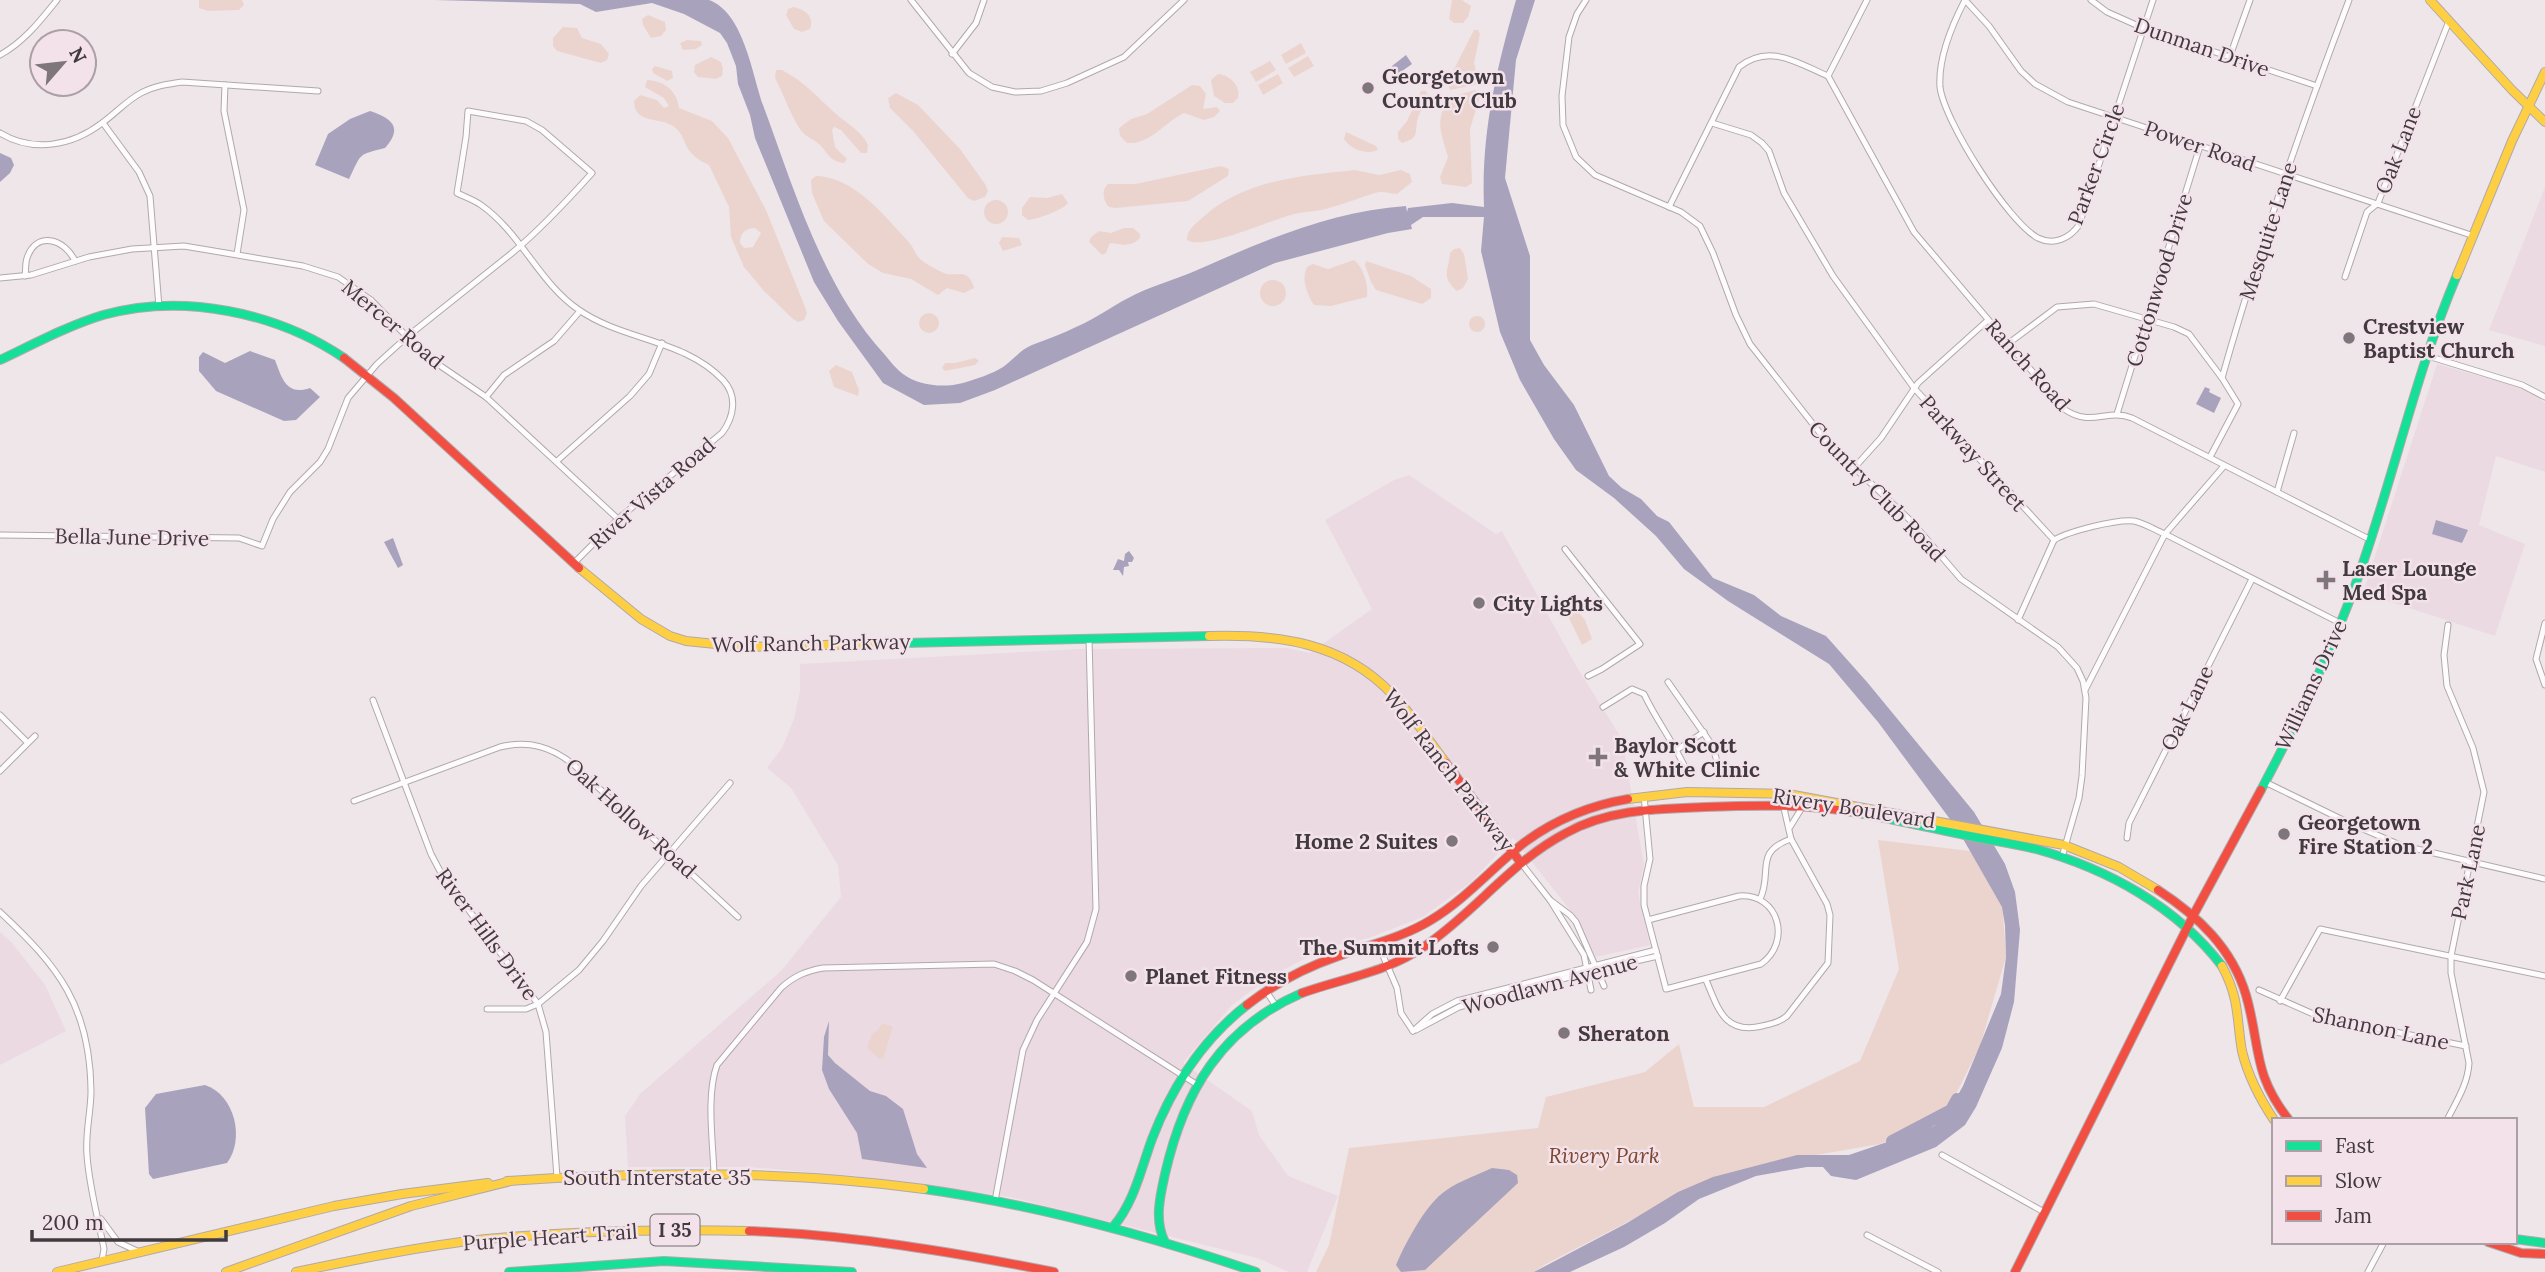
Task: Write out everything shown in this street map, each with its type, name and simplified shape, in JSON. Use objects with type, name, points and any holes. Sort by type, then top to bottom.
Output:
[{"type":"main road","points":[[2430,0],[2545,122]]},
{"type":"main road","name":"Williams Drive","points":[[2015,1272],[2194,914],[2300,717],[2342,624],[2428,356],[2471,235],[2545,72]]},
{"type":"main road","name":"Wolf Ranch Parkway","points":[[0,359],[90,319],[120,311],[159,307],[231,310],[277,324],[309,338],[368,375],[639,619],[687,642],[708,646],[745,647],[1252,635],[1300,640],[1342,655],[1370,673],[1394,695],[1521,863]]},
{"type":"main road","name":"Rivery Boulevard","points":[[1113,1227],[1124,1214],[1163,1114],[1183,1076],[1208,1041],[1226,1023],[1266,991],[1308,967],[1378,944],[1433,919],[1471,891],[1536,835],[1578,813],[1617,800],[1644,796],[1756,792],[1788,794],[2064,845],[2099,857],[2194,914],[2227,951],[2242,978],[2258,1066],[2274,1101],[2287,1118]]},
{"type":"main road","name":"Rivery Boulevard","points":[[1165,1242],[1158,1220],[1161,1193],[1176,1129],[1196,1084],[1228,1042],[1276,1006],[1307,991],[1387,967],[1412,954],[1437,938],[1521,863],[1579,826],[1611,815],[1646,809],[1783,804],[1803,806],[1902,823],[2062,857],[2128,887],[2189,928],[2217,956],[2232,985],[2238,1004],[2246,1068],[2273,1118]]},
{"type":"main road","name":"South Interstate 35","points":[[57,1272],[137,1251],[379,1198],[557,1177],[714,1174],[879,1185],[995,1201],[1113,1227],[1256,1272]]},
{"type":"main road","points":[[226,1272],[411,1206],[512,1181]]},
{"type":"main road","name":"Purple Heart Trail","points":[[296,1272],[411,1250],[492,1239],[634,1230],[687,1230],[823,1236],[897,1244],[977,1255],[1054,1272]]},
{"type":"main road","points":[[2517,1240],[2545,1243]]},
{"type":"main road","points":[[2502,1245],[2545,1254]]},
{"type":"main road","name":"Purple Heart Trail","points":[[509,1272],[664,1261],[852,1272]]},
{"type":"street","points":[[0,55],[27,36],[57,0]]},
{"type":"street","points":[[911,0],[969,73],[992,87],[1015,92],[1041,91],[1124,58],[1180,1]]},
{"type":"street","points":[[952,54],[976,23],[984,0]]},
{"type":"street","name":"Country Club Road","points":[[1586,0],[1573,26],[1564,69],[1562,110],[1563,125],[1570,148],[1581,163],[1595,175],[1669,207],[1691,218],[1700,226],[1740,324],[1752,345],[1814,427],[1912,521],[1961,579],[2058,647],[2077,668],[2085,691],[2087,711],[2081,788],[2062,857]]},
{"type":"street","points":[[1669,207],[1735,73],[1749,59],[1768,55],[1782,57],[1828,76],[1867,0]]},
{"type":"street","name":"Power Road","points":[[1965,0],[1989,26],[2021,71],[2035,84],[2068,102],[2471,235]]},
{"type":"street","name":"Parker Circle","points":[[1965,0],[1955,20],[1941,68],[1943,103],[1984,177],[2035,236],[2043,240],[2057,241],[2072,233],[2079,225],[2153,0]]},
{"type":"street","name":"Dunman Drive","points":[[2091,0],[2107,12],[2143,28],[2316,86]]},
{"type":"street","points":[[2230,56],[2250,0]]},
{"type":"street","name":"Mesquite Lane","points":[[2221,378],[2285,174],[2349,0]]},
{"type":"street","name":"Oak Lane","points":[[2345,276],[2367,212],[2378,203],[2449,21]]},
{"type":"street","name":"Ranch Road","points":[[1828,76],[1914,232],[2059,405],[2070,413],[2094,419],[2117,414],[2132,418],[2370,539]]},
{"type":"street","points":[[0,133],[15,141],[33,145],[63,144],[83,136],[129,101],[162,84],[183,82],[318,91]]},
{"type":"street","points":[[225,85],[224,111],[244,210],[237,254]]},
{"type":"street","name":"River Vista Road","points":[[520,246],[544,226],[592,173],[542,130],[527,121],[468,111],[457,193],[480,204],[500,221],[550,285],[580,311],[693,358],[724,382],[733,403],[733,415],[722,433],[618,519],[574,563]]},
{"type":"street","points":[[103,123],[146,184],[153,210],[159,307]]},
{"type":"street","name":"Parkway Street","points":[[1712,123],[1751,135],[1769,151],[1784,193],[1833,276],[1914,388],[2054,540]]},
{"type":"street","name":"Cottonwood Drive","points":[[2117,414],[2200,146]]},
{"type":"street","points":[[25,276],[26,260],[30,252],[48,240],[61,243],[69,249],[75,261]]},
{"type":"street","name":"Mercer Road","points":[[0,278],[25,276],[89,257],[155,247],[184,246],[303,266],[338,277],[371,300],[426,356],[486,397],[618,519]]},
{"type":"street","points":[[368,375],[408,336],[520,246]]},
{"type":"street","points":[[2009,343],[2047,313],[2057,307],[2070,305],[2094,304],[2189,334],[2238,404],[2210,457]]},
{"type":"street","points":[[486,397],[504,375],[554,341],[580,311]]},
{"type":"street","points":[[1854,468],[1881,438],[1914,388],[1988,320]]},
{"type":"street","points":[[557,461],[630,396],[649,374],[662,343]]},
{"type":"street","points":[[2428,356],[2522,385],[2545,397]]},
{"type":"street","name":"Bella June Drive","points":[[0,535],[239,538],[262,546],[289,492],[320,462],[328,449],[348,398],[368,375]]},
{"type":"street","points":[[2277,492],[2294,433]]},
{"type":"street","points":[[2085,691],[2165,534],[2224,466]]},
{"type":"street","points":[[2018,620],[2054,540],[2069,533],[2135,521],[2342,624]]},
{"type":"street","points":[[1564,549],[1640,644],[1588,676]]},
{"type":"street","name":"Oak Lane","points":[[2127,838],[2129,822],[2252,579]]},
{"type":"street","points":[[2545,623],[2536,659],[2545,685]]},
{"type":"street","name":"Park Lane","points":[[2447,1118],[2468,1077],[2469,1063],[2451,973],[2451,956],[2484,792],[2473,748],[2446,687],[2444,671],[2448,625]]},
{"type":"street","points":[[995,1201],[1023,1050],[1033,1027],[1087,942],[1096,909],[1089,638]]},
{"type":"street","points":[[1668,682],[1712,745],[1721,774]]},
{"type":"street","points":[[1603,707],[1632,690],[1644,694],[1658,723],[1678,749],[1688,774]]},
{"type":"street","name":"River Hills Drive","points":[[373,700],[431,854],[440,871],[538,1004],[546,1032],[557,1177]]},
{"type":"street","points":[[0,715],[27,742]]},
{"type":"street","points":[[1678,749],[1704,732]]},
{"type":"street","points":[[0,771],[35,736]]},
{"type":"street","name":"Oak Hollow Road","points":[[354,801],[500,747],[535,745],[561,754],[738,917]]},
{"type":"street","points":[[2264,781],[2374,834],[2411,848],[2545,879]]},
{"type":"street","points":[[487,1009],[526,1009],[538,1004],[579,970],[592,956],[641,886],[730,783]]},
{"type":"street","points":[[1644,796],[1650,859],[1644,894],[1648,920],[1666,989],[1753,967],[1766,960],[1775,947],[1778,928],[1774,914],[1760,898],[1750,895],[1648,920]]},
{"type":"street","points":[[1706,980],[1719,1010],[1729,1023],[1742,1028],[1754,1028],[1778,1022],[1787,1016],[1824,969],[1829,957],[1829,910],[1791,839],[1783,804]]},
{"type":"street","points":[[1790,827],[1803,806]]},
{"type":"street","points":[[1760,898],[1764,891],[1767,856],[1776,846],[1791,839]]},
{"type":"street","points":[[1521,863],[1579,944],[1588,970],[1591,990]]},
{"type":"street","points":[[1550,900],[1576,922],[1604,986]]},
{"type":"street","points":[[0,912],[48,960],[68,989],[87,1040],[91,1092],[86,1152],[104,1249],[102,1260]]},
{"type":"street","points":[[2280,1001],[2320,929],[2545,976]]},
{"type":"street","points":[[1378,944],[1387,967]]},
{"type":"street","name":"Woodlawn Avenue","points":[[1387,967],[1397,988],[1401,1013],[1413,1031],[1432,1014],[1457,1001],[1657,953]]},
{"type":"street","points":[[714,1174],[712,1080],[717,1065],[781,988],[800,973],[823,968],[994,964],[1015,971],[1054,994],[1196,1084]]},
{"type":"street","name":"Shannon Lane","points":[[2259,990],[2320,1017],[2466,1046]]},
{"type":"street","points":[[1266,991],[1276,1006]]},
{"type":"street","points":[[1942,1155],[2044,1212]]},
{"type":"street","points":[[97,1213],[111,1235],[137,1251]]},
{"type":"street","points":[[1867,1234],[1938,1272]]},
{"type":"street","points":[[2368,1272],[2383,1244]]},
{"type":"shaded area","points":[[435,0],[709,0],[721,7],[739,31],[799,203],[827,269],[844,299],[863,328],[898,370],[916,381],[940,386],[963,383],[989,374],[1003,367],[1028,347],[1084,323],[1136,294],[1298,229],[1378,209],[1406,206],[1407,212],[1408,208],[1452,203],[1484,207],[1485,153],[1491,102],[1502,52],[1516,0],[1535,0],[1516,60],[1505,178],[1530,256],[1530,340],[1544,365],[1574,405],[1609,476],[1622,488],[1641,499],[1657,516],[1669,522],[1713,578],[1754,595],[1781,616],[1826,636],[1974,812],[2005,864],[2015,892],[2020,930],[2014,1002],[2002,1048],[1976,1107],[1965,1125],[1936,1147],[1856,1180],[1831,1176],[1823,1167],[1807,1167],[1756,1176],[1699,1199],[1624,1247],[1570,1272],[1534,1272],[1627,1223],[1678,1192],[1713,1177],[1797,1155],[1849,1155],[1934,1126],[1947,1114],[1963,1086],[2001,994],[2006,957],[2005,925],[2002,907],[1958,830],[1878,722],[1829,664],[1728,601],[1684,569],[1656,536],[1614,498],[1576,470],[1554,439],[1520,380],[1500,332],[1481,251],[1484,217],[1423,217],[1411,225],[1412,229],[1275,263],[995,390],[960,403],[924,405],[883,383],[838,321],[814,282],[755,138],[750,115],[738,84],[736,66],[720,33],[684,14],[652,3],[596,12],[580,4]]},
{"type":"shaded area","points":[[1406,55],[1412,64],[1398,74],[1392,66]]},
{"type":"shaded area","points":[[370,111],[392,124],[394,134],[385,148],[361,156],[349,179],[315,165],[328,134],[350,119]]},
{"type":"shaded area","points":[[0,153],[11,158],[14,165],[0,182]]},
{"type":"shaded area","points":[[2545,187],[2545,346],[2489,330]]},
{"type":"shaded area","points":[[250,351],[275,360],[283,379],[291,388],[310,388],[320,397],[296,420],[284,421],[216,391],[199,371],[199,357],[203,352],[225,363]]},
{"type":"shaded area","points":[[2437,364],[2526,389],[2545,403],[2545,472],[2496,456],[2479,525],[2525,544],[2495,636],[2363,593]]},
{"type":"shaded area","points":[[2205,387],[2221,398],[2214,413],[2196,404]]},
{"type":"shaded area","points":[[1409,475],[1496,534],[1502,531],[1575,664],[1622,739],[1644,865],[1638,893],[1650,945],[1596,957],[1577,919],[1513,838],[1471,882],[1423,917],[1369,938],[1328,947],[1273,975],[1232,1005],[1183,1063],[1252,1111],[1259,1135],[1288,1176],[1338,1196],[1307,1272],[1289,1272],[1257,1258],[1010,1197],[854,1176],[750,1167],[628,1167],[625,1116],[640,1094],[781,971],[841,897],[838,865],[791,788],[767,768],[782,748],[794,719],[800,691],[800,664],[1078,649],[1287,648],[1310,653],[1372,609],[1325,520],[1394,480]]},
{"type":"shaded area","points":[[2436,520],[2468,530],[2462,543],[2432,534]]},
{"type":"shaded area","points":[[393,538],[403,565],[398,568],[384,542]]},
{"type":"shaded area","points":[[1129,551],[1134,558],[1132,562],[1128,562],[1129,566],[1124,567],[1123,576],[1119,570],[1113,570],[1118,559],[1124,561],[1125,554]]},
{"type":"shaded area","points":[[0,932],[45,985],[66,1031],[0,1065]]},
{"type":"shaded area","points":[[829,1021],[828,1055],[870,1091],[886,1096],[903,1109],[917,1154],[927,1168],[862,1159],[857,1133],[829,1089],[822,1070],[824,1037]]},
{"type":"shaded area","points":[[205,1085],[224,1098],[234,1119],[235,1142],[227,1163],[153,1179],[149,1174],[145,1108],[156,1094]]},
{"type":"shaded area","points":[[1492,1168],[1509,1170],[1517,1175],[1518,1183],[1425,1270],[1401,1272],[1396,1265],[1414,1229],[1439,1196],[1464,1180]]},
{"type":"green space","points":[[199,0],[242,0],[244,5],[239,10],[208,11],[199,8]]},
{"type":"green space","points":[[1452,0],[1462,0],[1471,6],[1463,23],[1454,23],[1449,19]]},
{"type":"green space","points":[[788,9],[801,9],[810,17],[810,29],[802,32],[794,29],[786,15]]},
{"type":"green space","points":[[648,15],[665,22],[666,30],[661,36],[651,38],[642,19]]},
{"type":"green space","points":[[563,27],[577,28],[582,38],[601,44],[609,54],[607,60],[601,63],[557,51],[553,46],[553,38]]},
{"type":"green space","points":[[1474,30],[1478,30],[1480,34],[1474,63],[1479,84],[1450,90],[1447,83]]},
{"type":"green space","points":[[687,40],[701,41],[702,45],[696,49],[683,50],[680,43]]},
{"type":"green space","points":[[1301,43],[1306,53],[1286,64],[1281,55]]},
{"type":"green space","points":[[1308,56],[1314,66],[1294,77],[1288,68]]},
{"type":"green space","points":[[711,57],[721,62],[722,76],[716,79],[698,77],[694,72],[695,65]]},
{"type":"green space","points":[[1270,61],[1276,70],[1256,82],[1250,72]]},
{"type":"green space","points":[[655,66],[672,71],[673,78],[667,81],[653,73]]},
{"type":"green space","points":[[776,70],[782,70],[798,80],[858,131],[868,145],[867,153],[861,153],[841,130],[834,127],[832,130],[835,147],[847,159],[844,163],[836,161],[805,135],[793,117],[775,78]]},
{"type":"green space","points":[[1218,74],[1226,76],[1236,85],[1238,98],[1233,103],[1225,103],[1214,96],[1211,80]]},
{"type":"green space","points":[[1278,74],[1283,83],[1263,95],[1258,85]]},
{"type":"green space","points":[[647,80],[665,85],[673,92],[679,108],[712,121],[728,138],[766,210],[805,307],[807,313],[804,320],[798,322],[793,319],[744,267],[731,237],[729,207],[709,165],[693,155],[682,135],[673,126],[648,119],[638,113],[634,101],[640,95],[657,100],[664,108],[669,106],[664,98],[645,87]],"holes":[[[755,228],[761,233],[753,247],[744,248],[740,243],[746,230]]]},
{"type":"green space","points":[[1192,85],[1200,86],[1206,94],[1203,109],[1217,107],[1220,111],[1214,117],[1204,120],[1184,113],[1150,137],[1135,143],[1127,143],[1120,136],[1119,128],[1131,119],[1147,114]]},
{"type":"green space","points":[[1475,90],[1480,96],[1470,129],[1472,183],[1466,187],[1442,184],[1440,177],[1448,157],[1440,126],[1442,113],[1450,97]]},
{"type":"green space","points":[[1421,91],[1426,91],[1428,95],[1418,119],[1415,136],[1402,143],[1398,139],[1398,132],[1407,121]]},
{"type":"green space","points":[[896,93],[918,105],[960,149],[985,184],[988,191],[985,197],[974,201],[968,198],[914,132],[890,108],[888,98]]},
{"type":"green space","points":[[1346,132],[1376,146],[1378,150],[1364,152],[1355,149],[1344,139]]},
{"type":"green space","points":[[1221,166],[1229,169],[1228,176],[1188,201],[1116,208],[1109,207],[1104,199],[1104,189],[1108,184],[1135,184]]},
{"type":"green space","points":[[1355,170],[1379,175],[1401,170],[1410,174],[1412,182],[1397,194],[1378,192],[1324,209],[1291,215],[1222,238],[1195,242],[1187,240],[1196,223],[1218,205],[1255,187],[1294,178]]},
{"type":"green space","points":[[816,176],[830,178],[856,190],[889,220],[910,243],[920,259],[944,273],[965,275],[974,288],[964,293],[947,288],[938,295],[911,279],[883,273],[868,264],[824,221],[812,193],[811,180]]},
{"type":"green space","points":[[1062,194],[1068,203],[1050,214],[1028,220],[1022,215],[1022,208],[1030,197],[1047,198]]},
{"type":"green space","points":[[996,200],[1005,203],[1008,212],[1005,221],[996,224],[987,221],[984,212],[987,203]]},
{"type":"green space","points":[[1133,228],[1140,234],[1140,238],[1129,244],[1110,243],[1106,253],[1102,255],[1089,242],[1099,231],[1111,233]]},
{"type":"green space","points":[[1002,237],[1019,238],[1022,245],[1003,251],[999,243]]},
{"type":"green space","points":[[1460,248],[1464,254],[1468,279],[1463,288],[1457,291],[1449,281],[1447,273],[1450,253]]},
{"type":"green space","points":[[1354,260],[1365,277],[1367,297],[1331,306],[1314,305],[1306,286],[1307,267],[1313,264],[1328,269]]},
{"type":"green space","points":[[1366,261],[1411,276],[1431,289],[1431,298],[1422,304],[1376,290],[1365,265]]},
{"type":"green space","points":[[1273,280],[1282,284],[1286,293],[1282,302],[1273,306],[1264,302],[1260,293],[1264,284]]},
{"type":"green space","points":[[929,313],[936,316],[939,323],[936,330],[929,333],[922,330],[919,323],[922,316]]},
{"type":"green space","points":[[1477,316],[1483,318],[1483,330],[1477,332],[1471,330],[1469,324],[1471,318]]},
{"type":"green space","points":[[975,358],[979,361],[975,365],[945,371],[942,368],[945,363]]},
{"type":"green space","points":[[836,365],[852,372],[859,390],[858,396],[834,387],[829,371]]},
{"type":"green space","points":[[1576,609],[1585,620],[1592,639],[1582,645],[1567,614]]},
{"type":"green space","name":"Rivery Park","points":[[1878,840],[1970,851],[2002,898],[2006,957],[1980,1046],[1946,1114],[1880,1144],[1764,1164],[1639,1216],[1534,1272],[1316,1272],[1329,1245],[1349,1148],[1538,1128],[1546,1097],[1645,1072],[1679,1044],[1694,1107],[1764,1107],[1860,1061],[1899,969]]},
{"type":"green space","points":[[882,1023],[893,1027],[883,1059],[867,1048],[872,1034]]},
{"type":"waterway","points":[[1892,1141],[1951,1110],[1957,1099]]},
{"type":"traffic: fast","points":[[2261,790],[2312,688],[2346,610],[2369,545],[2416,389],[2457,275]]},
{"type":"traffic: fast","points":[[0,360],[90,319],[134,309],[165,306],[228,311],[259,318],[317,342],[344,358]]},
{"type":"traffic: fast","points":[[904,643],[1209,636]]},
{"type":"traffic: fast","points":[[1859,813],[2036,849],[2089,867],[2115,879],[2162,908],[2204,945],[2222,966]]},
{"type":"traffic: fast","points":[[1165,1242],[1159,1217],[1161,1191],[1173,1144],[1195,1089],[1210,1065],[1249,1024],[1302,993]]},
{"type":"traffic: fast","points":[[1113,1227],[1132,1197],[1152,1139],[1179,1083],[1216,1033],[1247,1005]]},
{"type":"traffic: fast","points":[[924,1189],[1009,1204],[1092,1223],[1256,1272]]},
{"type":"traffic: fast","points":[[2517,1239],[2545,1243]]},
{"type":"traffic: fast","points":[[509,1272],[664,1261],[852,1272]]},
{"type":"traffic: slow","points":[[2430,0],[2545,122]]},
{"type":"traffic: slow","points":[[2457,275],[2512,141],[2545,72]]},
{"type":"traffic: slow","points":[[579,568],[641,619],[670,636],[686,641],[745,647],[904,643]]},
{"type":"traffic: slow","points":[[1209,636],[1284,640],[1308,645],[1353,663],[1374,677],[1393,695],[1446,763]]},
{"type":"traffic: slow","points":[[1628,799],[1687,792],[1788,794],[2064,845],[2119,867],[2158,890]]},
{"type":"traffic: slow","points":[[2222,966],[2235,999],[2242,1051],[2248,1069],[2259,1096],[2273,1118]]},
{"type":"traffic: slow","points":[[507,1181],[612,1175],[716,1174],[820,1178],[924,1189]]},
{"type":"traffic: slow","points":[[226,1272],[411,1206],[511,1181]]},
{"type":"traffic: slow","points":[[57,1272],[334,1206],[488,1183]]},
{"type":"traffic: slow","points":[[296,1272],[414,1249],[486,1239],[618,1231],[749,1231]]},
{"type":"traffic: jam","points":[[344,358],[394,398],[579,568]]},
{"type":"traffic: jam","points":[[1446,763],[1521,863]]},
{"type":"traffic: jam","points":[[2015,1272],[2194,914],[2261,790]]},
{"type":"traffic: jam","points":[[1247,1005],[1301,971],[1397,936],[1431,920],[1456,902],[1525,842],[1561,820],[1588,809],[1628,799]]},
{"type":"traffic: jam","points":[[1302,993],[1381,968],[1411,955],[1443,933],[1546,844],[1599,819],[1651,810],[1744,806],[1801,807],[1859,813]]},
{"type":"traffic: jam","points":[[2158,890],[2200,922],[2232,962],[2251,1013],[2263,1074],[2288,1118]]},
{"type":"traffic: jam","points":[[749,1231],[826,1236],[902,1246],[1054,1272]]},
{"type":"traffic: jam","points":[[2494,1244],[2521,1253],[2545,1254]]},
{"type":"place","name":"Georgetown Country Club","points":[[1368,88]]},
{"type":"place","name":"Crestview Baptist Church","points":[[2349,338]]},
{"type":"place","name":"Laser Lounge Med Spa","points":[[2326,580]]},
{"type":"place","name":"City Lights","points":[[1479,603]]},
{"type":"place","name":"Baylor Scott & White Clinic","points":[[1598,757]]},
{"type":"place","name":"Georgetown Fire Station 2","points":[[2284,834]]},
{"type":"place","name":"Home 2 Suites","points":[[1452,841]]},
{"type":"place","name":"The Summit Lofts","points":[[1493,947]]},
{"type":"place","name":"Planet Fitness","points":[[1131,976]]},
{"type":"place","name":"Sheraton","points":[[1564,1033]]}]
